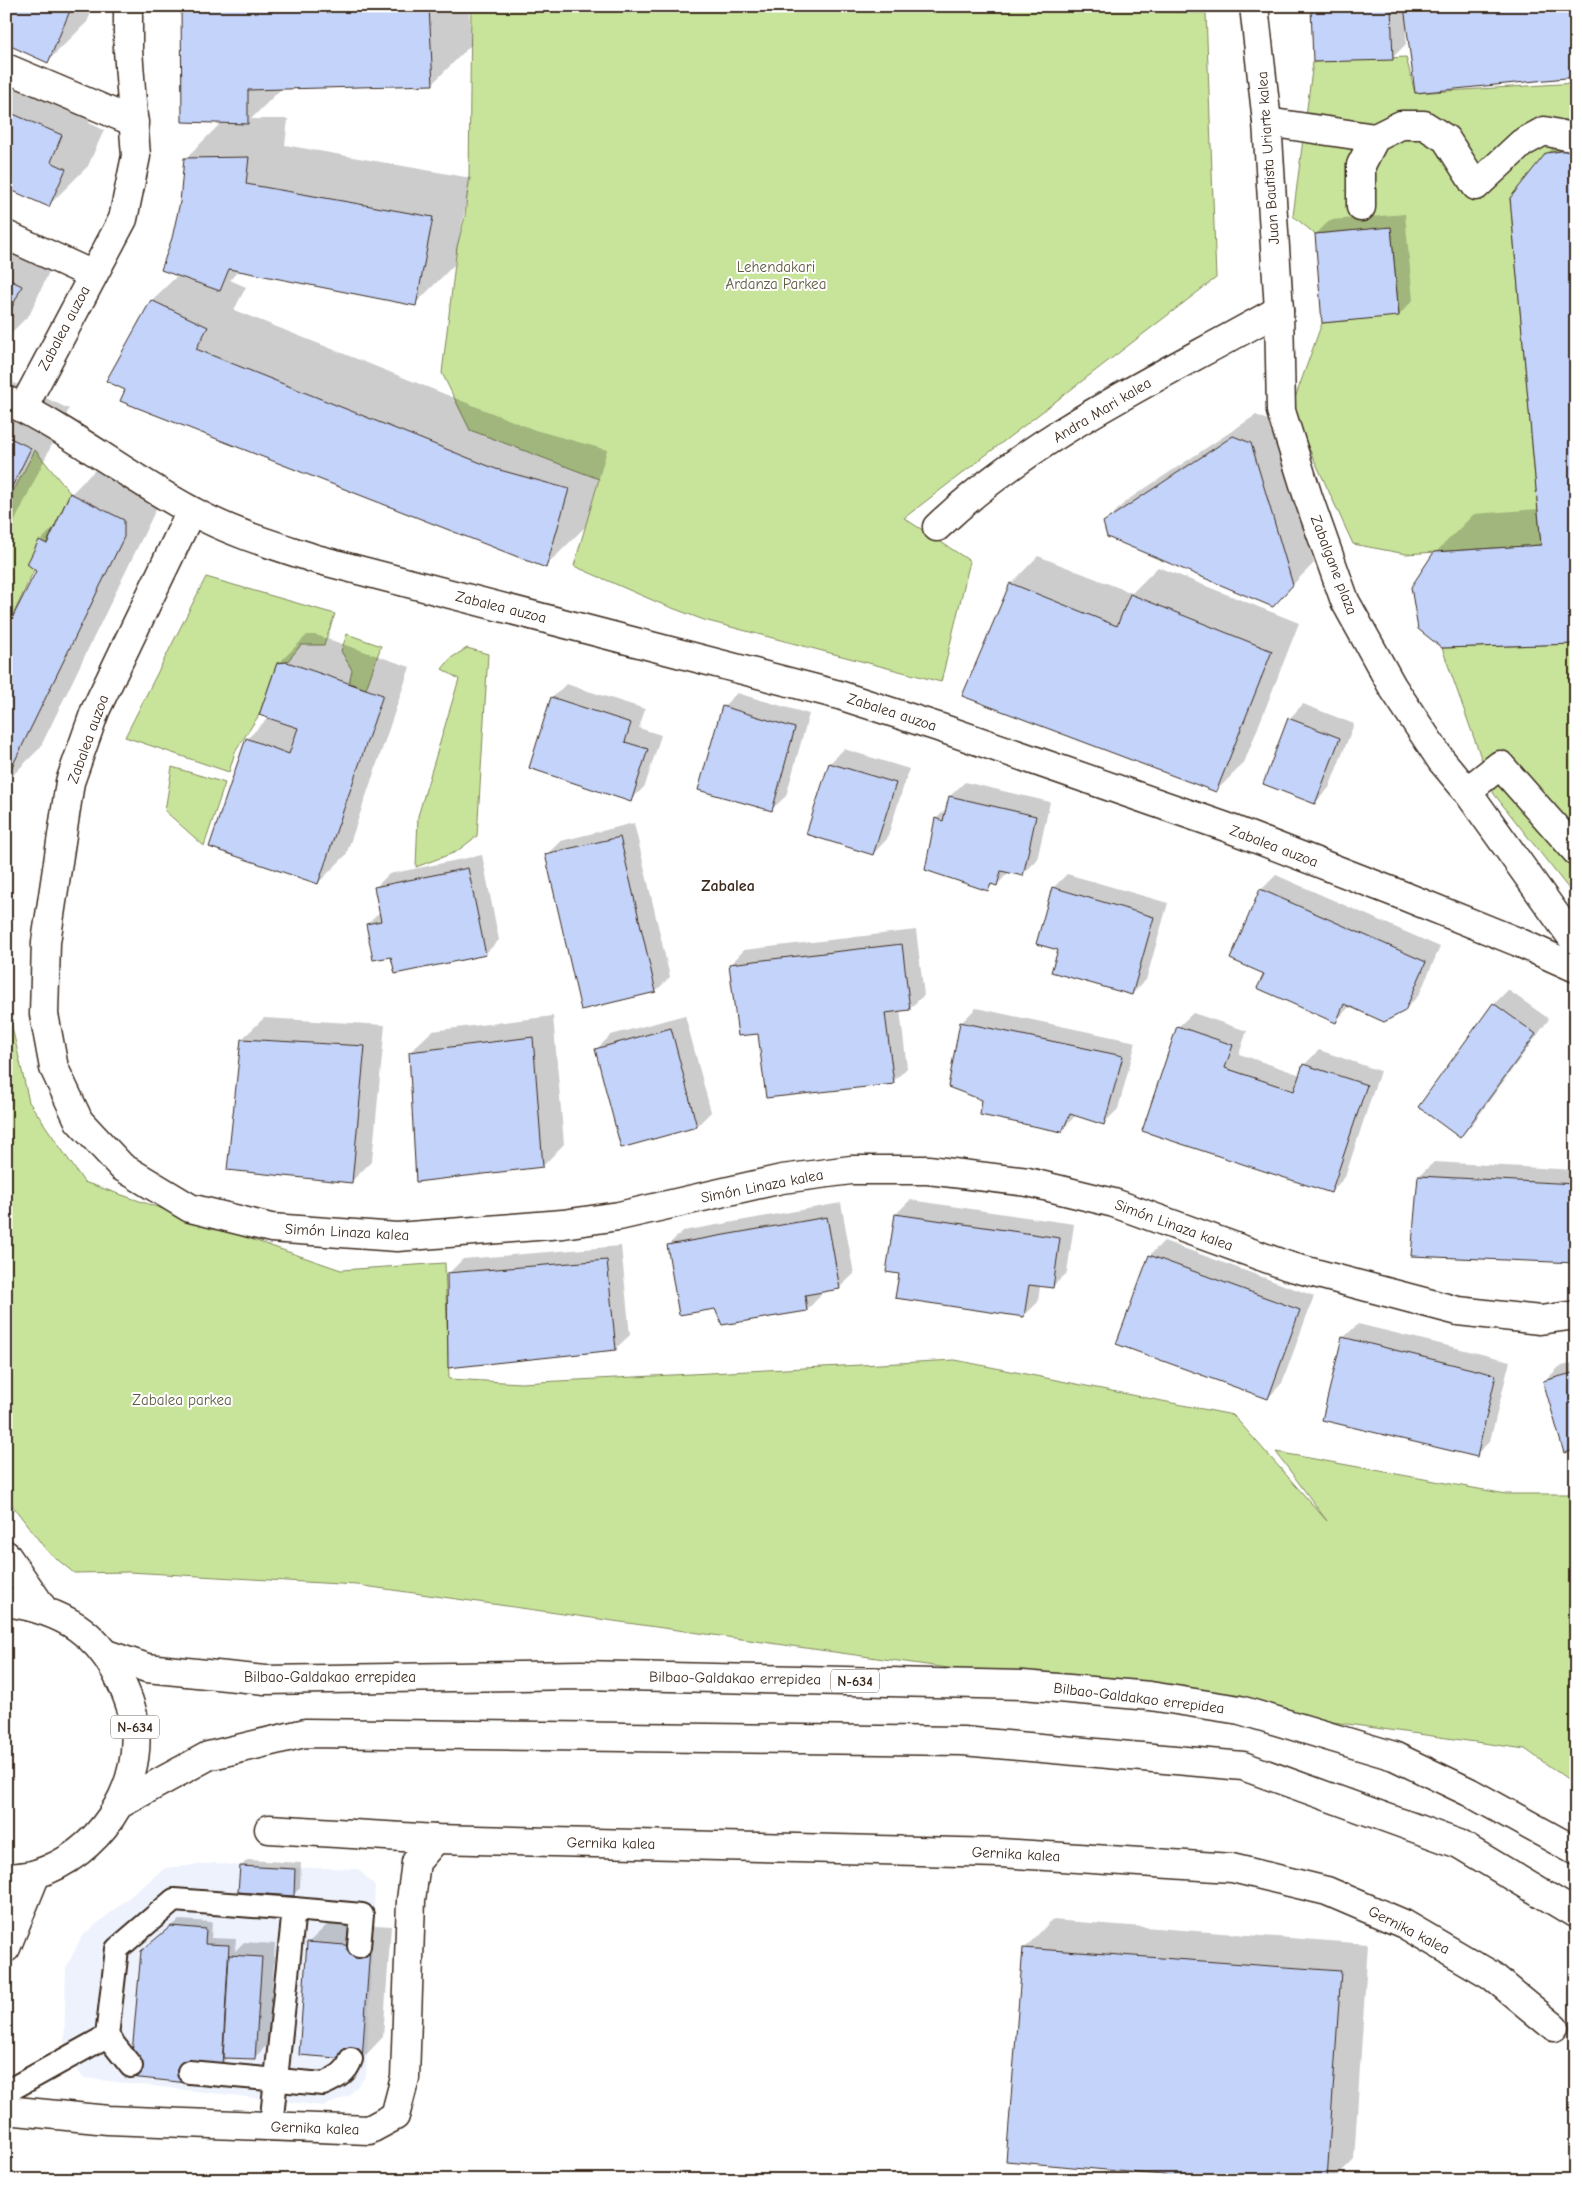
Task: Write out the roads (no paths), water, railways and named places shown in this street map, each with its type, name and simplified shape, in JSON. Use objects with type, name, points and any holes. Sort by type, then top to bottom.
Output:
[{"type":"main road","name":"Zabalea auzoa","points":[[128,6],[128,50],[136,156],[123,218],[93,274],[15,404],[191,511],[236,533],[316,559],[838,695],[938,727],[1235,830],[1448,914],[1576,968]]},
{"type":"main road","name":"Juan Bautista Uriarte kalea","points":[[1254,6],[1267,122],[1279,310]]},
{"type":"main road","points":[[6,68],[134,122]]},
{"type":"main road","points":[[1267,122],[1375,138],[1401,125],[1424,125],[1446,139],[1476,186],[1522,142],[1544,131],[1576,138]]},
{"type":"main road","points":[[1362,207],[1361,165],[1375,138]]},
{"type":"main road","points":[[6,235],[93,274]]},
{"type":"main road","name":"Andra Mari kalea","points":[[937,527],[984,484],[1026,456],[1125,394],[1279,310]]},
{"type":"main road","name":"Zabalgane plaza","points":[[1279,310],[1281,410],[1308,497],[1345,601],[1392,686],[1441,760],[1467,792],[1576,943]]},
{"type":"main road","name":"Zabalea auzoa","points":[[44,1014],[46,942],[70,782],[96,711],[191,511]]},
{"type":"main road","points":[[1467,792],[1500,765],[1551,826],[1576,851]]},
{"type":"main road","name":"Simón Linaza kalea","points":[[44,1014],[54,1068],[78,1121],[122,1167],[190,1208],[271,1228],[396,1237],[563,1224],[619,1216],[782,1179],[851,1170],[928,1170],[1028,1182],[1114,1203],[1288,1266],[1458,1311],[1540,1320],[1576,1315]]},
{"type":"main road","points":[[6,1555],[44,1610]]},
{"type":"main road","name":"Bilbao-Galdakao errepidea","points":[[6,1602],[44,1610],[78,1628],[106,1654],[125,1688],[135,1727],[133,1766],[120,1804],[99,1834],[70,1858],[36,1874],[6,1878]]},
{"type":"main road","name":"Bilbao-Galdakao errepidea","points":[[106,1654],[147,1668],[265,1680],[581,1675],[1023,1686],[1150,1696],[1240,1710],[1394,1756],[1469,1792],[1576,1850]]},
{"type":"main road","name":"Bilbao-Galdakao errepidea","points":[[120,1804],[208,1756],[305,1733],[963,1741],[1243,1766],[1459,1844],[1576,1914]]},
{"type":"main road","name":"Gernika kalea","points":[[269,1830],[436,1839],[1000,1853],[1232,1868],[1327,1891],[1404,1924],[1490,1975],[1554,2027]]},
{"type":"main road","name":"Gernika kalea","points":[[6,2110],[108,2120],[369,2130],[395,2116],[405,2078],[411,1900],[416,1862],[436,1839]]},
{"type":"main road","points":[[6,1948],[36,1874]]},
{"type":"lane","points":[[131,2066],[107,2036],[117,1949],[174,1900],[294,1908],[362,1915],[359,1946]]},
{"type":"lane","points":[[271,2126],[294,1908]]},
{"type":"lane","points":[[6,2092],[107,2036]]},
{"type":"lane","points":[[189,2072],[323,2084],[337,2078],[348,2068],[351,2059]]},
{"type":"district","name":"Zabalea","points":[[728,885]]},
{"type":"park label","name":"Lehendakari Ardanza Parkea","points":[[776,276]]},
{"type":"park label","name":"Zabalea parkea","points":[[182,1400]]}]
